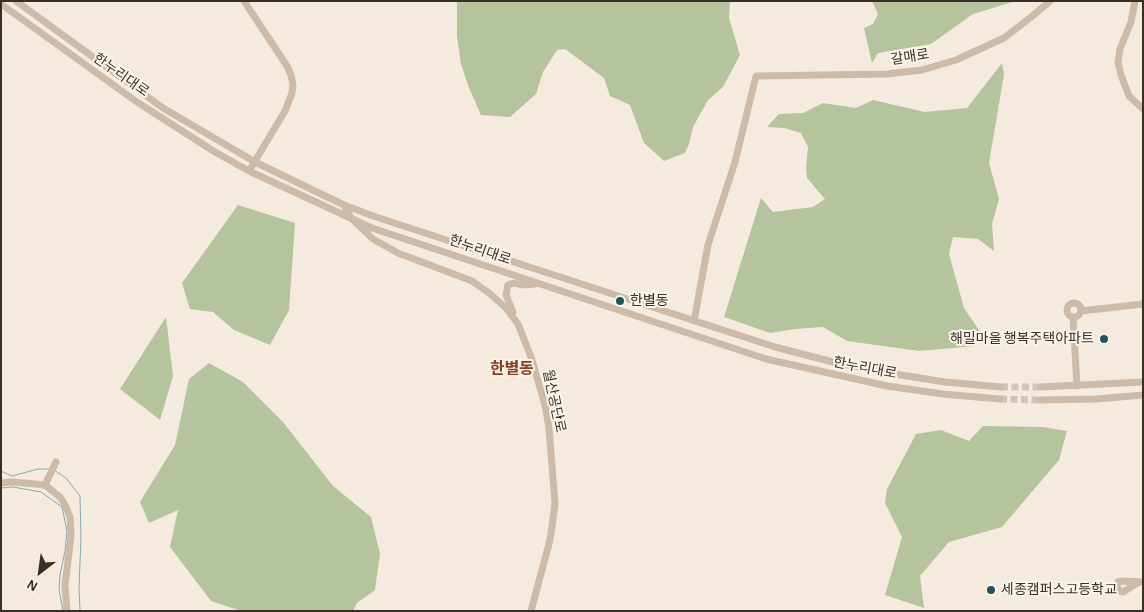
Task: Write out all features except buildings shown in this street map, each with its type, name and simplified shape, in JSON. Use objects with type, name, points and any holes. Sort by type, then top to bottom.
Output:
[{"type":"street","name":"한누리대로","points":[[16,1],[163,108],[255,162],[344,205],[694,322],[775,347],[833,362],[945,382],[1001,387]]},
{"type":"street","points":[[244,1],[287,66],[293,85],[285,111],[249,171]]},
{"type":"street","name":"갈매로","points":[[694,322],[708,245],[735,162],[756,76],[878,74],[922,70],[956,60],[1004,38],[1050,1]]},
{"type":"street","points":[[1135,1],[1131,22],[1120,49],[1118,62],[1129,96],[1143,109]]},
{"type":"street","name":"한누리대로","points":[[1,4],[143,107],[249,171],[372,228],[766,359],[887,386],[943,394],[1000,399]]},
{"type":"street","name":"월산공단로","points":[[344,205],[351,218],[382,246],[472,281],[506,308],[518,324],[531,357],[545,405],[549,428],[555,504],[550,540],[531,611]]},
{"type":"street","points":[[518,324],[506,296],[508,285],[514,283],[523,285],[539,283]]},
{"type":"street","points":[[1073,317],[1067,311],[1070,305],[1076,304],[1080,307],[1081,311]]},
{"type":"street","points":[[1073,317],[1077,316],[1081,311],[1143,304]]},
{"type":"street","points":[[1073,317],[1078,386]]},
{"type":"street","points":[[1042,387],[1143,382]]},
{"type":"street","points":[[1041,400],[1096,399],[1143,395]]},
{"type":"street","points":[[45,484],[56,462]]},
{"type":"street","points":[[1,483],[45,484],[61,498],[70,517],[70,550],[65,585],[67,611]]},
{"type":"green space","points":[[457,1],[730,1],[729,18],[740,55],[723,87],[708,100],[693,127],[685,153],[664,161],[644,143],[630,105],[610,96],[604,78],[565,49],[557,50],[543,72],[536,94],[510,117],[481,115],[461,64],[457,36]]},
{"type":"green space","points":[[872,1],[1016,1],[973,14],[931,44],[878,53],[872,63],[864,28],[873,24],[878,14]]},
{"type":"green space","points":[[1002,63],[1004,74],[989,163],[999,199],[992,224],[994,251],[978,239],[953,237],[949,254],[964,308],[981,333],[975,346],[919,351],[847,341],[823,327],[770,333],[724,317],[761,198],[773,212],[813,207],[825,199],[807,178],[808,147],[801,133],[784,128],[767,127],[779,114],[803,113],[823,103],[856,108],[873,100],[925,112],[967,108]]},
{"type":"green space","points":[[238,205],[295,223],[289,310],[270,345],[234,330],[213,312],[190,309],[182,283]]},
{"type":"green space","points":[[166,317],[173,376],[160,420],[120,389]]},
{"type":"green space","points":[[209,363],[243,382],[283,422],[333,486],[371,517],[380,554],[375,590],[357,603],[353,611],[241,611],[211,601],[170,547],[178,510],[149,523],[140,502],[175,445],[189,379]]},
{"type":"green space","points":[[983,426],[1042,427],[1067,431],[1059,460],[1002,527],[949,542],[920,576],[924,608],[885,595],[902,537],[885,503],[887,489],[916,434],[941,430],[969,441]]},
{"type":"waterway","points":[[1,471],[12,476],[38,469],[50,469]]},
{"type":"waterway","points":[[54,470],[66,478],[80,496],[80,611]]},
{"type":"waterway","points":[[1,488],[13,487],[41,492],[62,507],[67,531],[59,589],[63,611]]},
{"type":"tunnel","points":[[1001,387],[1041,387]]},
{"type":"tunnel","points":[[1000,399],[1041,400]]},
{"type":"place","name":"한별동","points":[[620,301]]},
{"type":"place","name":"해밀마을 행복주택아파트","points":[[1104,339]]},
{"type":"place","name":"세종캠퍼스고등학교","points":[[991,590]]},
{"type":"district","name":"한별동","points":[[512,369]]}]
